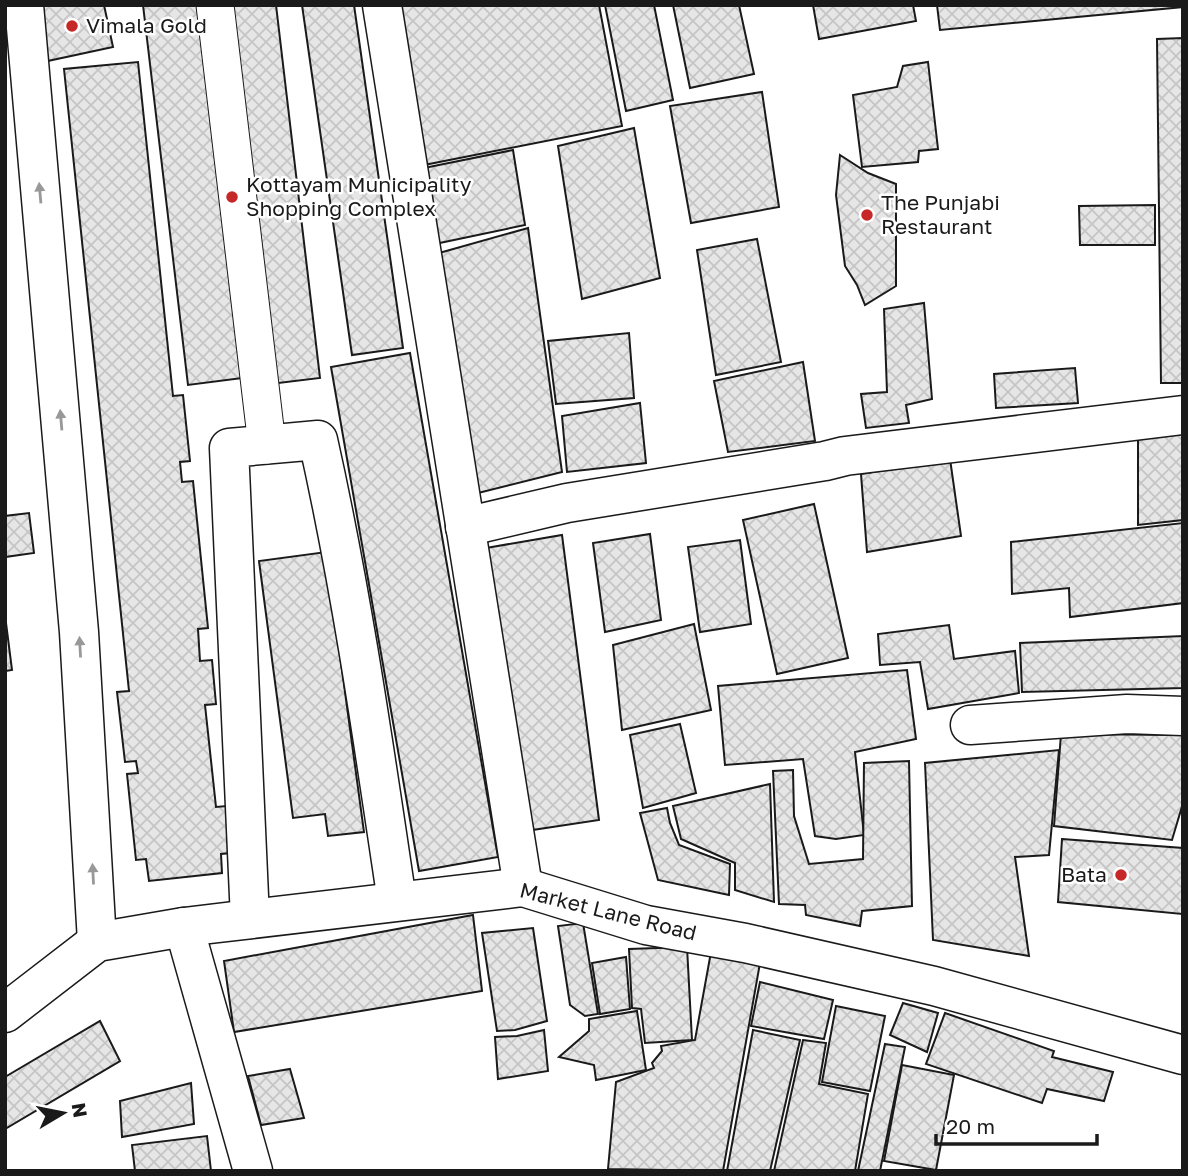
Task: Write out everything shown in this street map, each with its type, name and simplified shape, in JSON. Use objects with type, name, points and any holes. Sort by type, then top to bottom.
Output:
[{"type":"street","points":[[24,5],[79,632],[97,942]]},
{"type":"street","points":[[215,5],[267,445]]},
{"type":"street","points":[[382,5],[523,887]]},
{"type":"street","points":[[465,527],[566,503],[845,456],[1183,415]]},
{"type":"street","points":[[250,919],[229,448],[318,440],[332,503],[372,732],[397,901]]},
{"type":"street","points":[[970,725],[1127,714],[1183,716]]},
{"type":"street","name":"Market Lane Road","points":[[5,1013],[97,942],[250,919],[523,887],[646,925],[745,943],[934,986],[1183,1055]]},
{"type":"street","points":[[184,928],[253,1171]]},
{"type":"building","name":"Vimala Gold","points":[[31,5],[104,5],[113,47],[43,62]]},
{"type":"building","name":"Kottayam Municipality Shopping Complex","points":[[143,5],[276,5],[320,378],[270,384],[250,377],[188,385]]},
{"type":"building","points":[[302,5],[354,5],[403,348],[352,355]]},
{"type":"building","points":[[389,5],[599,5],[622,126],[419,166]]},
{"type":"building","points":[[605,5],[654,5],[673,100],[626,111]]},
{"type":"building","points":[[673,5],[739,5],[754,74],[690,88]]},
{"type":"building","points":[[813,5],[913,5],[916,21],[819,39]]},
{"type":"building","points":[[937,5],[1183,5],[1183,7],[940,30]]},
{"type":"building","points":[[1183,38],[1183,383],[1161,383],[1157,39]]},
{"type":"building","points":[[138,62],[173,396],[183,395],[190,461],[180,462],[182,482],[193,481],[208,628],[198,629],[200,661],[212,660],[216,704],[205,705],[216,807],[227,806],[231,853],[221,854],[222,873],[149,881],[146,859],[136,860],[127,774],[138,773],[136,761],[125,762],[117,692],[129,691],[64,69]]},
{"type":"building","points":[[928,62],[938,149],[919,151],[918,162],[862,167],[853,95],[897,87],[903,66]]},
{"type":"building","points":[[762,92],[779,207],[691,223],[670,106]]},
{"type":"building","points":[[634,128],[660,278],[582,299],[558,146]]},
{"type":"building","points":[[513,150],[525,225],[430,245],[414,170]]},
{"type":"building","name":"The Punjabi Restaurant","points":[[840,155],[868,173],[896,184],[896,286],[865,305],[845,266],[836,195]]},
{"type":"building","points":[[1155,205],[1155,245],[1080,245],[1079,206]]},
{"type":"building","points":[[528,228],[562,472],[474,494],[432,255]]},
{"type":"building","points":[[757,239],[781,362],[716,375],[697,250]]},
{"type":"building","points":[[924,303],[932,399],[906,405],[909,423],[866,428],[861,394],[887,392],[884,309]]},
{"type":"building","points":[[629,333],[634,398],[556,404],[548,341]]},
{"type":"building","points":[[410,353],[498,857],[419,871],[331,367]]},
{"type":"building","points":[[803,362],[815,441],[728,452],[714,381]]},
{"type":"building","points":[[1075,368],[1078,403],[996,408],[994,374]]},
{"type":"building","points":[[640,403],[646,463],[567,472],[562,416]]},
{"type":"building","points":[[1183,426],[1183,520],[1138,525],[1138,432]]},
{"type":"building","points":[[950,459],[961,536],[867,552],[861,474]]},
{"type":"building","points":[[814,504],[848,658],[777,674],[743,520]]},
{"type":"building","points":[[29,513],[34,553],[5,557],[5,516]]},
{"type":"building","points":[[1183,523],[1183,603],[1070,617],[1069,588],[1012,594],[1011,542]]},
{"type":"building","points":[[650,534],[661,620],[605,632],[593,543]]},
{"type":"building","points":[[562,535],[599,820],[519,832],[480,549]]},
{"type":"building","points":[[740,540],[751,624],[700,632],[688,547]]},
{"type":"building","points":[[326,552],[364,832],[328,836],[325,814],[293,818],[259,561]]},
{"type":"building","points":[[5,624],[12,670],[5,671]]},
{"type":"building","points":[[694,624],[711,710],[622,730],[613,645]]},
{"type":"building","points":[[949,625],[954,659],[1015,651],[1019,693],[928,709],[920,662],[880,665],[878,634]]},
{"type":"building","points":[[1183,636],[1183,688],[1022,692],[1020,643]]},
{"type":"building","points":[[907,670],[916,739],[855,752],[864,835],[836,839],[815,836],[803,759],[725,765],[718,686]]},
{"type":"building","points":[[680,724],[696,793],[643,808],[630,735]]},
{"type":"building","points":[[1061,734],[1183,735],[1183,803],[1172,840],[1054,826]]},
{"type":"building","points":[[1059,750],[1049,855],[1015,857],[1029,956],[933,940],[925,763]]},
{"type":"building","points":[[909,761],[912,906],[862,911],[860,926],[806,915],[805,905],[779,904],[773,771],[793,770],[794,816],[809,864],[863,859],[864,763]]},
{"type":"building","points":[[770,784],[774,902],[735,890],[735,863],[681,839],[673,806]]},
{"type":"building","points":[[667,808],[679,845],[730,864],[729,895],[658,880],[640,813]]},
{"type":"building","name":"Bata","points":[[1062,839],[1183,848],[1182,914],[1058,902]]},
{"type":"building","points":[[473,915],[482,991],[234,1032],[224,961]]},
{"type":"building","points":[[583,923],[598,1014],[585,1016],[570,1005],[558,926]]},
{"type":"building","points":[[533,928],[547,1021],[515,1030],[497,1031],[482,933]]},
{"type":"building","points":[[687,947],[692,1040],[645,1043],[641,1009],[632,1008],[629,949]]},
{"type":"building","points":[[711,952],[760,963],[723,1171],[608,1169],[616,1082],[654,1068],[652,1063],[662,1051],[661,1046],[695,1040]]},
{"type":"building","points":[[626,957],[630,1009],[600,1014],[592,963]]},
{"type":"building","points":[[760,982],[833,1000],[824,1039],[751,1026]]},
{"type":"building","points":[[903,1003],[938,1013],[927,1052],[890,1035]]},
{"type":"building","points":[[836,1006],[885,1016],[870,1091],[822,1082]]},
{"type":"building","points":[[637,1011],[646,1070],[596,1080],[594,1065],[559,1057],[589,1031],[589,1019]]},
{"type":"building","points":[[945,1013],[1054,1051],[1052,1057],[1113,1072],[1104,1101],[1047,1089],[1042,1103],[926,1064]]},
{"type":"building","points":[[100,1021],[120,1061],[5,1129],[5,1077]]},
{"type":"building","points":[[544,1030],[548,1071],[498,1079],[495,1037],[517,1036]]},
{"type":"building","points":[[753,1030],[800,1040],[770,1171],[727,1171]]},
{"type":"building","points":[[803,1040],[826,1043],[819,1084],[868,1094],[855,1171],[774,1171]]},
{"type":"building","points":[[885,1044],[905,1047],[880,1171],[858,1171]]},
{"type":"building","points":[[902,1065],[954,1075],[936,1170],[884,1161]]},
{"type":"building","points":[[290,1069],[304,1118],[261,1125],[248,1076]]},
{"type":"building","points":[[191,1083],[194,1124],[122,1137],[120,1101]]},
{"type":"building","points":[[207,1136],[211,1171],[135,1171],[132,1145]]},
{"type":"place","name":"Vimala Gold","points":[[72,26]]},
{"type":"place","name":"Kottayam Municipality Shopping Complex","points":[[232,197]]},
{"type":"place","name":"The Punjabi Restaurant","points":[[867,215]]},
{"type":"place","name":"Bata","points":[[1121,875]]}]
